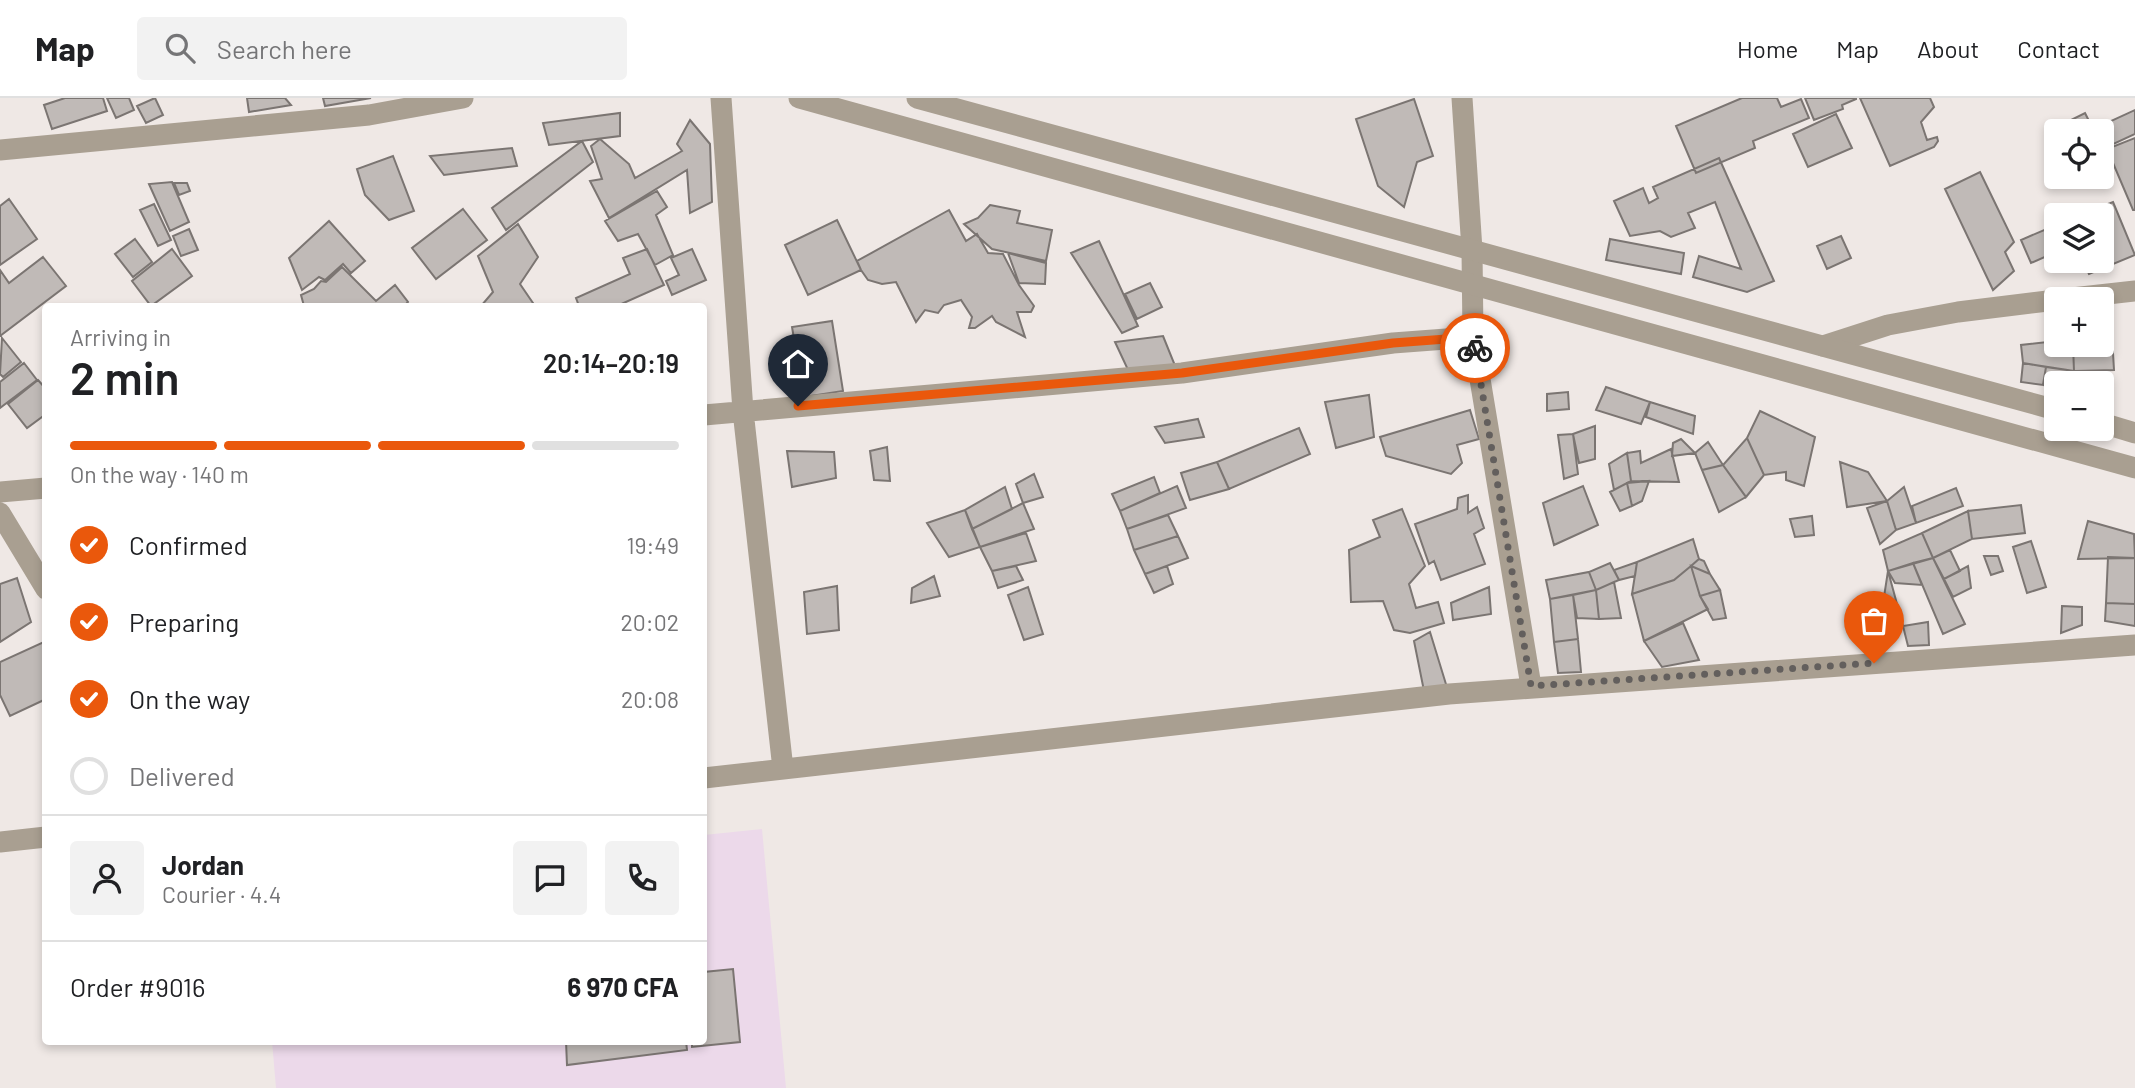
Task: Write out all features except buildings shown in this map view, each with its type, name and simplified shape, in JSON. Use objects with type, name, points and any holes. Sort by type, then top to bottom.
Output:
[{"type":"street","points":[[0,150],[355,116],[463,98]]},
{"type":"street","points":[[721,98],[743,411],[783,769]]},
{"type":"street","points":[[799,98],[2135,468]]},
{"type":"street","points":[[916,98],[2044,407]]},
{"type":"street","points":[[1462,98],[1472,250],[1473,337],[1531,686]]},
{"type":"street","points":[[2114,293],[2135,291]]},
{"type":"street","points":[[1823,346],[1888,325],[1958,312],[2044,301]]},
{"type":"street","points":[[707,415],[1182,373],[1393,343],[1473,337]]},
{"type":"street","points":[[2114,427],[2135,433]]},
{"type":"street","points":[[0,492],[42,488]]},
{"type":"street","points":[[0,513],[42,582]]},
{"type":"street","points":[[707,778],[1313,707],[1531,686],[2135,645]]},
{"type":"street","points":[[0,842],[42,837]]},
{"type":"shaded area","points":[[762,829],[786,1088],[276,1088],[272,1045],[707,1045],[707,835]]},
{"type":"way so far","points":[[1475,348],[1531,686],[1874,663]]},
{"type":"route","points":[[798,406],[1182,373],[1393,343],[1473,337],[1475,348]]}]
